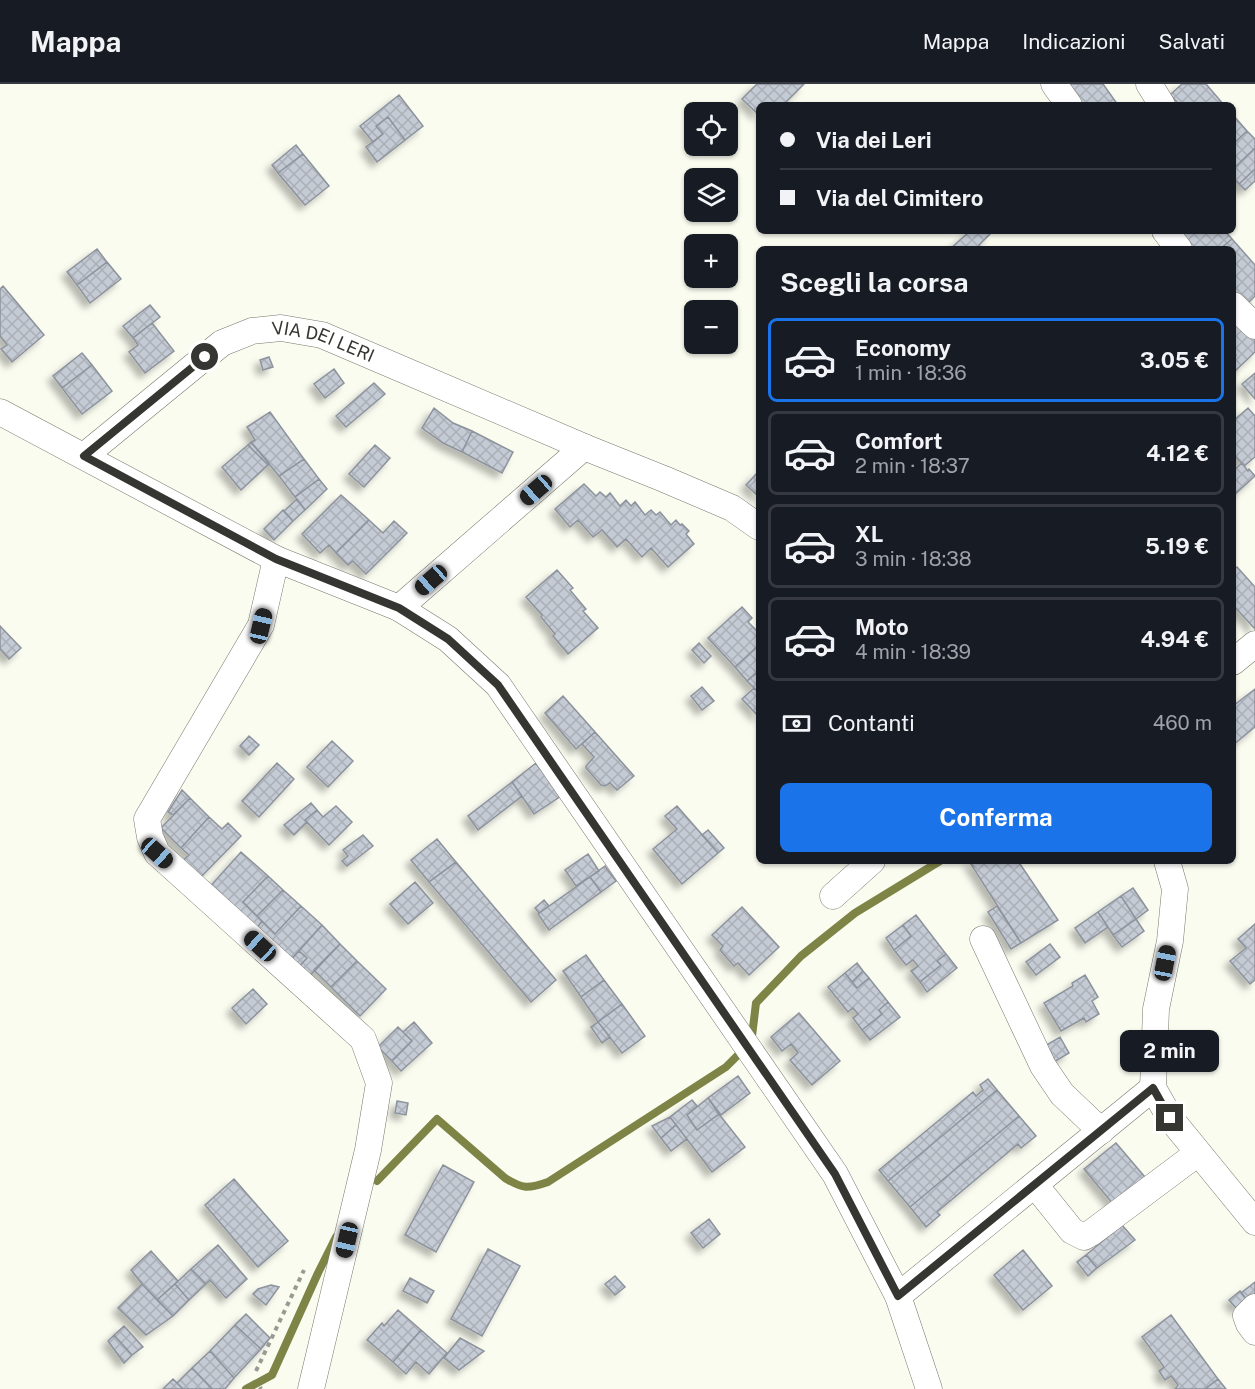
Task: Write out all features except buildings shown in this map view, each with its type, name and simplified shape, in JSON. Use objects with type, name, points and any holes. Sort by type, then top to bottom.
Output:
[{"type":"street","points":[[1054,84],[1067,102]]},
{"type":"street","points":[[1149,84],[1160,102]]},
{"type":"street","points":[[1167,234],[1177,246]]},
{"type":"street","points":[[1236,308],[1255,326]]},
{"type":"street","name":"VIA DEI LERI","points":[[84,456],[222,343],[252,332],[281,328],[322,335],[732,508],[756,525]]},
{"type":"street","points":[[0,412],[276,559],[399,608],[448,639],[498,685],[835,1174],[898,1296],[929,1389]]},
{"type":"street","points":[[399,608],[584,447]]},
{"type":"street","points":[[276,559],[261,626],[147,819],[150,837],[157,853],[363,1039],[379,1083],[366,1160],[311,1389]]},
{"type":"street","points":[[1236,660],[1255,645]]},
{"type":"street","points":[[833,896],[869,864]]},
{"type":"street","points":[[1168,864],[1175,889],[1170,941],[1156,1009],[1153,1088],[1170,1118],[1255,1222]]},
{"type":"street","points":[[983,939],[1043,1066],[1062,1094],[1101,1131]]},
{"type":"street","points":[[898,1296],[1153,1088]]},
{"type":"street","points":[[1035,1185],[1072,1231],[1084,1237],[1198,1153]]},
{"type":"street","points":[[946,1257],[947,1237],[1026,1170],[1040,1164],[1056,1167]]},
{"type":"street","points":[[1255,1307],[1246,1316],[1255,1332]]},
{"type":"path","points":[[256,1371],[304,1270]]},
{"type":"waterway","points":[[752,1036],[756,1003],[801,956],[855,913],[935,864]]},
{"type":"waterway","points":[[377,1181],[437,1119],[511,1182],[526,1187],[548,1182],[726,1067],[741,1052]]},
{"type":"waterway","points":[[246,1389],[272,1375],[336,1237]]},
{"type":"route","points":[[205,357],[84,456],[276,559],[399,608],[448,639],[498,685],[835,1174],[898,1296],[1153,1088],[1170,1118]]}]
